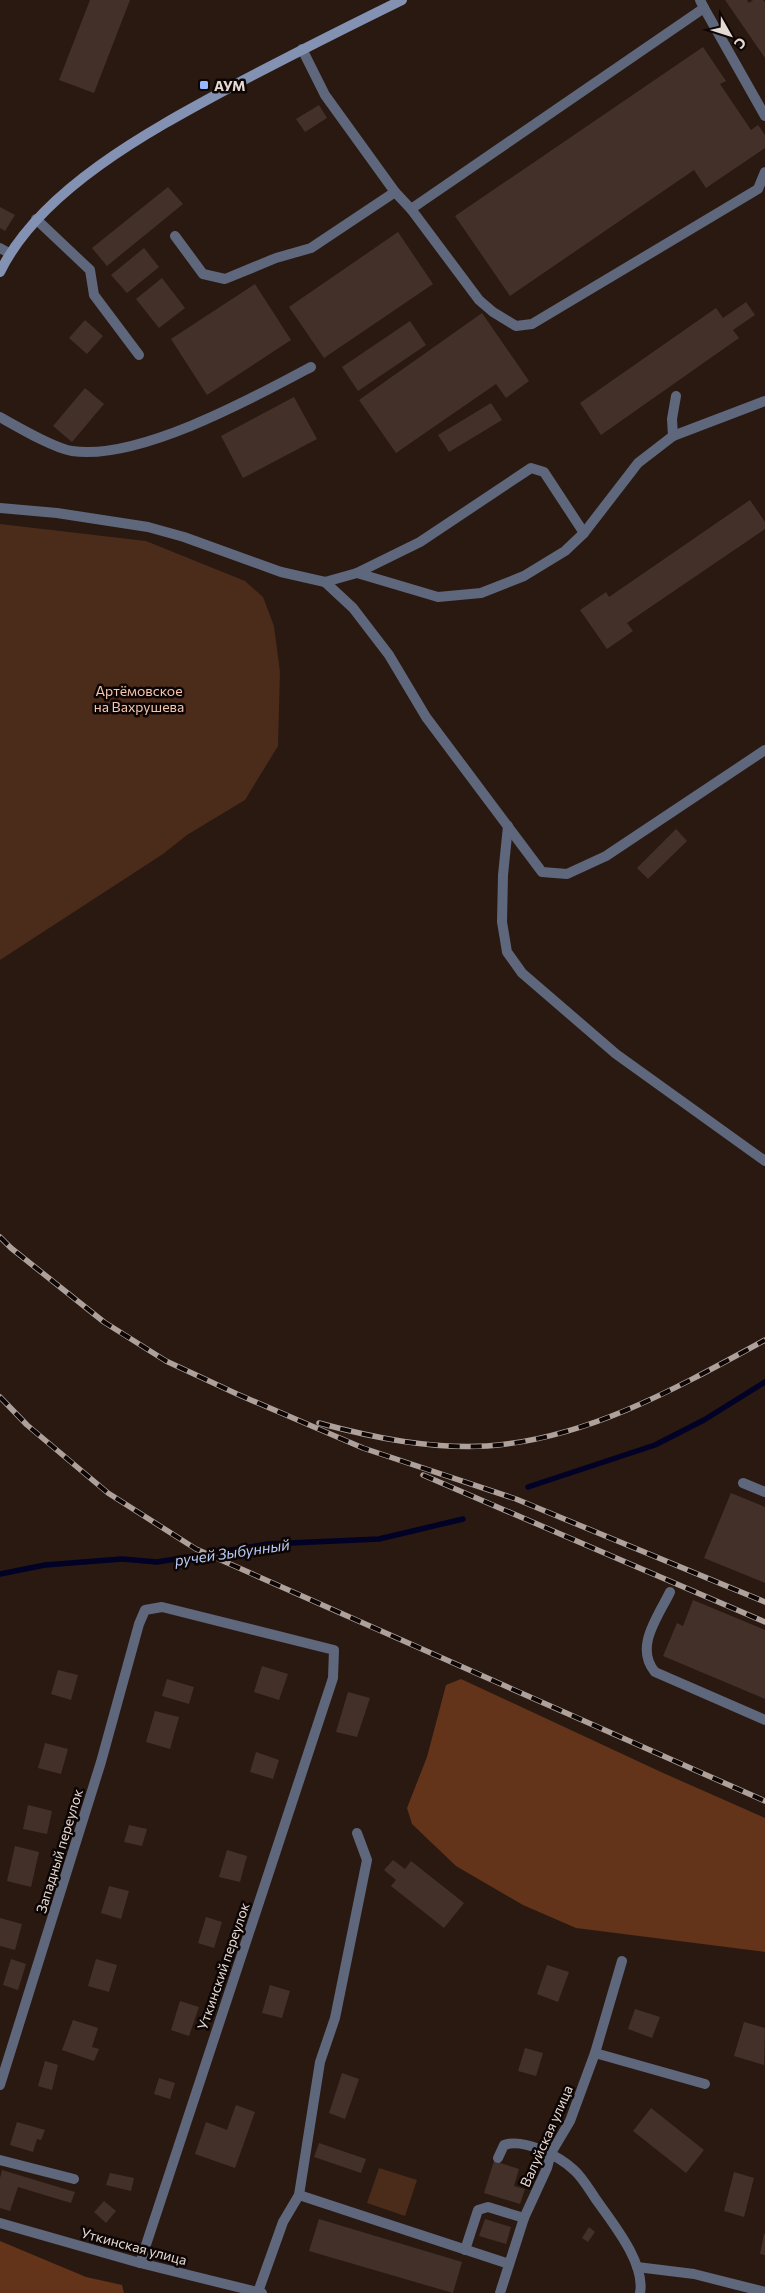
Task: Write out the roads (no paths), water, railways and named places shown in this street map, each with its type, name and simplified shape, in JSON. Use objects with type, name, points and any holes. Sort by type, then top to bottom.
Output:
[{"type":"main road","points":[[0,272],[4,251],[36,219],[95,168],[150,131],[302,48],[402,0]]},
{"type":"street","points":[[410,209],[702,4],[765,116]]},
{"type":"street","points":[[302,48],[325,95],[395,192],[479,300],[493,312],[516,326],[532,324],[758,188],[765,172]]},
{"type":"street","points":[[175,236],[203,274],[225,278],[276,258],[311,248],[395,192]]},
{"type":"street","points":[[36,219],[90,270],[94,295],[139,355]]},
{"type":"street","points":[[0,417],[70,451],[92,452],[125,447],[158,437],[232,409],[311,368]]},
{"type":"street","points":[[673,436],[672,419],[676,396]]},
{"type":"street","points":[[357,573],[438,597],[481,594],[524,576],[565,551],[584,533],[638,462],[673,436],[765,401]]},
{"type":"street","points":[[0,508],[57,513],[148,527],[184,537],[281,572],[325,582],[357,573],[420,542],[531,468],[544,472],[584,533]]},
{"type":"street","points":[[325,582],[353,608],[389,654],[426,717],[542,872],[567,874],[606,856],[765,750]]},
{"type":"street","points":[[508,826],[503,875],[502,922],[507,952],[522,973],[616,1054],[765,1161]]},
{"type":"street","points":[[743,1483],[765,1492]]},
{"type":"street","points":[[670,1592],[646,1641],[647,1663],[655,1672],[765,1720]]},
{"type":"street","name":"Уткинский переулок","points":[[139,1624],[145,1610],[162,1607],[334,1650],[333,1678],[140,2264]]},
{"type":"street","name":"Западный переулок","points":[[0,2085],[101,1762],[139,1624]]},
{"type":"street","points":[[260,2292],[283,2222],[299,2195],[320,2062],[335,2018],[367,1860],[357,1833]]},
{"type":"street","name":"Валуйская улица","points":[[500,2293],[524,2218],[547,2168],[551,2153],[570,2121],[595,2053],[622,1961]]},
{"type":"street","points":[[595,2053],[705,2084]]},
{"type":"street","points":[[498,2158],[504,2144],[513,2142],[551,2153],[575,2170],[620,2234],[637,2267],[642,2286],[640,2293]]},
{"type":"street","points":[[0,2160],[74,2180]]},
{"type":"street","points":[[299,2195],[509,2264]]},
{"type":"street","points":[[465,2250],[478,2210],[488,2207],[524,2218]]},
{"type":"street","name":"Уткинская улица","points":[[0,2223],[140,2264],[260,2292]]},
{"type":"street","points":[[637,2267],[694,2274],[765,2292]]},
{"type":"waterway","name":"ручей Зыбунный","points":[[528,1487],[655,1445],[704,1420],[765,1382]]},
{"type":"waterway","name":"ручей Зыбунный","points":[[0,1574],[45,1565],[122,1559],[157,1562],[268,1544],[379,1539],[463,1519]]},
{"type":"railway","points":[[0,1237],[11,1248],[104,1322],[166,1361],[237,1394],[363,1448],[516,1499],[765,1602]]},
{"type":"railway","points":[[319,1423],[381,1438],[444,1446],[487,1446],[524,1441],[561,1433],[631,1408],[666,1392],[765,1340]]},
{"type":"railway","points":[[0,1397],[27,1425],[108,1493],[196,1549],[765,1801]]},
{"type":"railway","points":[[423,1475],[765,1622]]},
{"type":"place","name":"АУМ","points":[[204,85]]},
{"type":"park label","name":"Артёмовское на Вахрушева","points":[[139,698]]}]
